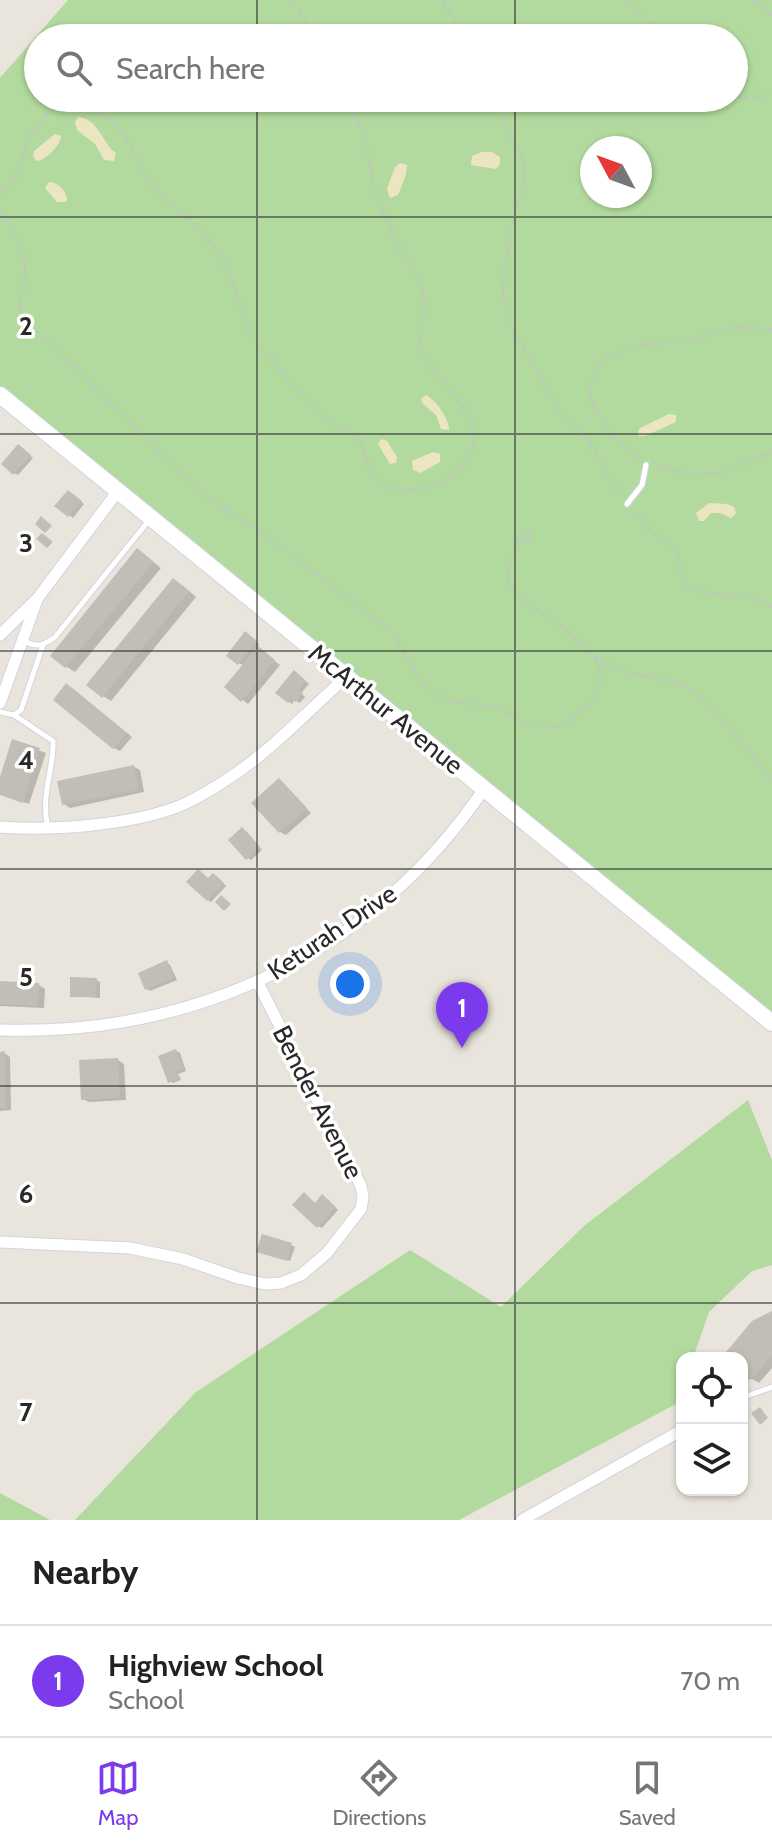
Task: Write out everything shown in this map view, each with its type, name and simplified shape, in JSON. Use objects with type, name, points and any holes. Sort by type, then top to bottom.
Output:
[{"type":"street","name":"McArthur Avenue","points":[[0,395],[772,1023]]},
{"type":"street","points":[[0,635],[37,599],[118,491]]},
{"type":"street","points":[[0,703],[37,599]]},
{"type":"street","points":[[0,827],[86,825],[156,813],[192,800],[252,762],[346,677]]},
{"type":"street","name":"Keturah Drive","points":[[0,1030],[69,1030],[138,1021],[258,983],[334,938],[395,892],[438,848],[484,789]]},
{"type":"street","name":"Bender Avenue","points":[[0,1242],[130,1248],[166,1254],[238,1278],[273,1284],[290,1281],[310,1269],[327,1253],[363,1203],[361,1186],[258,983]]},
{"type":"street","points":[[522,1520],[676,1433]]},
{"type":"lane","points":[[627,504],[642,485],[646,465]]},
{"type":"lane","points":[[24,640],[32,645],[43,645],[55,637],[150,518]]},
{"type":"lane","points":[[14,715],[21,710],[43,645]]},
{"type":"lane","points":[[0,712],[14,715],[53,741],[54,752],[44,799],[48,828]]},
{"type":"lane","points":[[748,1396],[772,1387]]},
{"type":"path","points":[[292,0],[308,24]]},
{"type":"path","points":[[443,0],[457,24]]},
{"type":"path","points":[[625,0],[650,24]]},
{"type":"path","points":[[752,0],[772,15]]},
{"type":"path","points":[[748,97],[772,94]]},
{"type":"path","points":[[0,193],[16,178],[31,134],[48,112]]},
{"type":"path","points":[[98,112],[123,134],[156,191],[179,208],[214,248],[228,270],[249,329],[267,355],[331,424],[358,437],[370,470],[379,482],[409,489],[429,487],[453,475],[466,464],[472,450],[473,432],[461,404],[438,376],[421,347],[424,307],[421,287],[395,240],[373,185],[366,145],[353,112]]},
{"type":"path","points":[[500,112],[525,165],[503,284],[509,321],[559,411],[588,441],[627,504],[678,555],[683,580],[689,587],[699,592],[746,596],[772,607]]},
{"type":"path","points":[[0,212],[17,234],[21,246],[24,280],[18,305],[29,325],[204,495],[260,531],[394,634],[415,673],[435,695],[448,701],[497,707],[533,726],[561,725],[585,710],[597,691],[600,670],[595,656]]},
{"type":"path","points":[[772,330],[735,327],[686,341],[645,343],[620,350],[603,361],[590,382],[594,405],[615,438],[646,465],[713,475],[725,473],[772,451]]},
{"type":"path","points":[[517,545],[507,572],[510,585],[521,598],[595,656],[625,674],[666,679],[697,693],[772,779]]},
{"type":"green space","points":[[68,0],[772,0],[772,1023],[0,395],[0,78],[24,50],[24,112],[748,112],[748,24],[47,24]]},
{"type":"green space","points":[[748,1100],[772,1160],[772,1265],[752,1271],[709,1312],[695,1352],[676,1352],[676,1404],[459,1520],[75,1520],[196,1392],[410,1250],[501,1307],[584,1226]]},
{"type":"green space","points":[[0,1493],[50,1520],[0,1520]]},
{"type":"sand","points":[[78,117],[95,126],[116,153],[114,161],[104,160],[95,144],[77,130],[75,122]]},
{"type":"sand","points":[[55,134],[61,136],[55,148],[36,161],[34,151]]},
{"type":"sand","points":[[492,152],[500,157],[496,169],[471,165],[472,156]]},
{"type":"sand","points":[[400,163],[407,165],[406,175],[398,195],[390,198],[387,189],[395,167]]},
{"type":"sand","points":[[49,182],[64,191],[67,197],[65,202],[57,202],[45,188]]},
{"type":"sand","points":[[426,395],[441,410],[449,430],[441,429],[436,415],[422,403],[421,399]]},
{"type":"sand","points":[[669,414],[676,415],[676,422],[639,436],[640,428]]},
{"type":"sand","points":[[381,439],[387,441],[397,457],[396,463],[390,464],[378,444]]},
{"type":"sand","points":[[433,452],[440,454],[440,462],[420,473],[413,470],[412,461]]},
{"type":"sand","points":[[709,503],[727,504],[734,507],[736,513],[731,518],[711,513],[704,521],[699,521],[696,513]]},
{"type":"building","points":[[18,444],[31,455],[13,475],[1,464]]},
{"type":"building","points":[[68,490],[82,501],[68,517],[54,506]]},
{"type":"building","points":[[41,516],[52,526],[45,533],[35,524]]},
{"type":"building","points":[[42,533],[53,542],[47,548],[36,539]]},
{"type":"building","points":[[137,548],[154,562],[65,668],[50,656]]},
{"type":"building","points":[[173,578],[189,591],[102,698],[86,685]]},
{"type":"building","points":[[245,631],[257,641],[238,665],[226,656]]},
{"type":"building","points":[[258,646],[275,660],[241,702],[224,687]]},
{"type":"building","points":[[294,670],[306,681],[299,690],[303,693],[296,702],[291,699],[288,703],[275,693]]},
{"type":"building","points":[[66,683],[127,733],[113,749],[53,700]]},
{"type":"building","points":[[12,739],[40,748],[23,803],[0,795],[0,777]]},
{"type":"building","points":[[134,765],[139,790],[62,805],[57,781]]},
{"type":"building","points":[[279,778],[307,808],[279,833],[251,803]]},
{"type":"building","points":[[242,827],[260,847],[246,860],[228,840]]},
{"type":"building","points":[[198,869],[208,878],[213,873],[224,883],[207,901],[186,882]]},
{"type":"building","points":[[221,895],[231,904],[224,911],[215,902]]},
{"type":"building","points":[[167,960],[174,978],[145,990],[138,973]]},
{"type":"building","points":[[70,977],[97,978],[96,997],[70,997]]},
{"type":"building","points":[[0,981],[39,983],[38,1006],[0,1004]]},
{"type":"building","points":[[176,1049],[184,1069],[176,1072],[179,1079],[168,1083],[158,1056]]},
{"type":"building","points":[[5,1051],[6,1108],[0,1108],[0,1052]]},
{"type":"building","points":[[118,1058],[120,1098],[81,1100],[79,1060]]},
{"type":"building","points":[[304,1192],[315,1203],[322,1194],[336,1207],[317,1228],[292,1205]]},
{"type":"building","points":[[262,1234],[292,1243],[287,1261],[256,1252]]},
{"type":"building","points":[[772,1311],[772,1356],[750,1380],[748,1352],[726,1352],[752,1321]]},
{"type":"building","points":[[760,1407],[768,1418],[760,1425],[751,1413]]},
{"type":"place","name":"Highview School","points":[[462,1048]]}]
